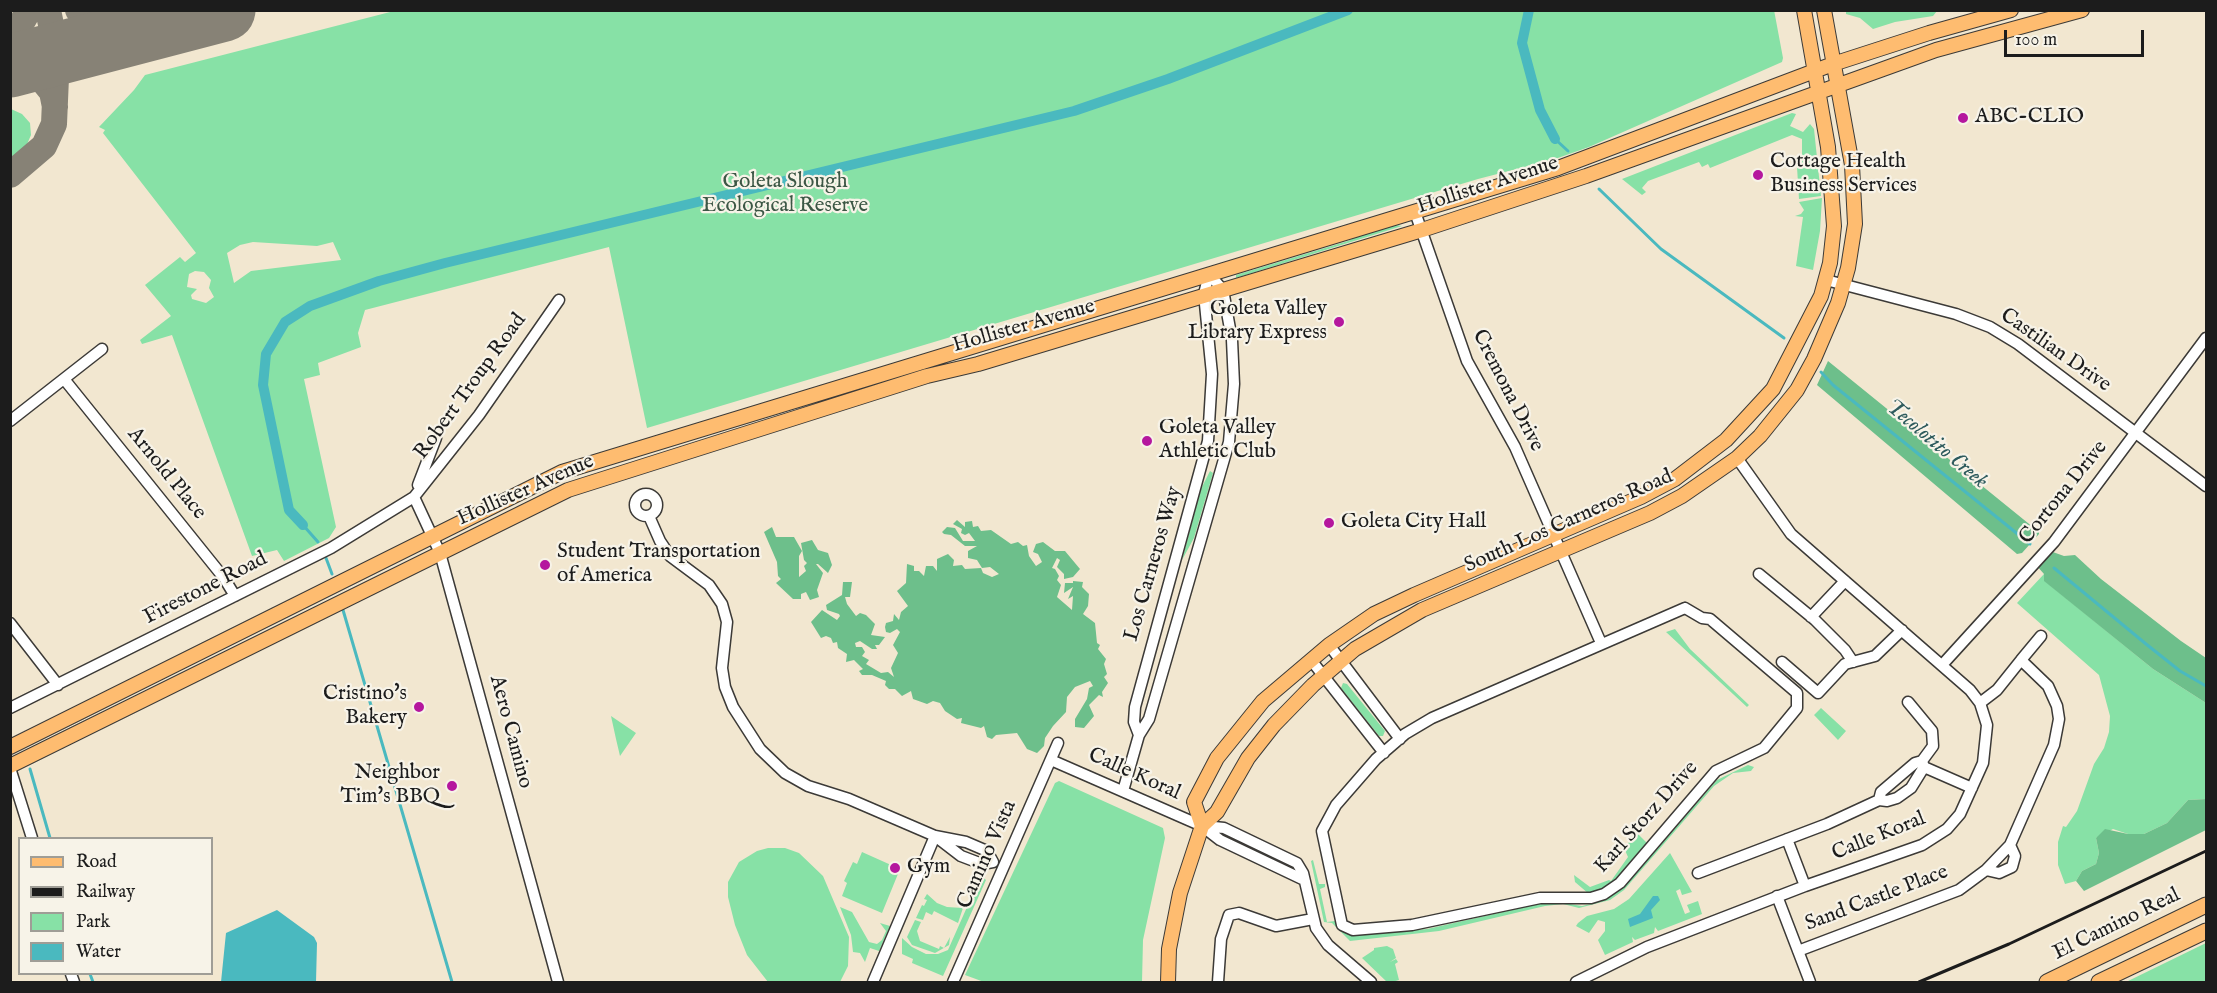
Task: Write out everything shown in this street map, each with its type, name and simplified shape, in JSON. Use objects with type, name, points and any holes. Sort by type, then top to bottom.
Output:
[{"type":"highway","name":"El Camino Real","points":[[2047,982],[2206,904]]},
{"type":"highway","name":"El Camino Real","points":[[2099,982],[2206,930]]},
{"type":"main road","name":"South Los Carneros Road","points":[[1202,826],[1194,801],[1217,758],[1263,701],[1329,645],[1374,614],[1404,599],[1652,492],[1701,462],[1726,440],[1773,389],[1804,331],[1826,280],[1834,226],[1828,147],[1813,72],[1804,10]]},
{"type":"main road","name":"South Los Carneros Road","points":[[1168,982],[1170,949],[1180,892],[1202,826],[1217,812],[1248,758],[1274,725],[1323,675],[1383,632],[1422,610],[1674,500],[1737,458],[1780,412],[1807,371],[1820,345],[1848,268],[1855,224],[1852,165],[1824,10]]},
{"type":"main road","name":"Hollister Avenue","points":[[10,767],[543,501],[614,474],[927,376],[978,364],[1422,230],[1586,176],[1936,50],[2082,10]]},
{"type":"main road","name":"Hollister Avenue","points":[[10,747],[534,484],[599,459],[1558,168],[1833,64],[1929,33],[2009,11]]},
{"type":"street","name":"Cremona Drive","points":[[1415,212],[1467,361],[1515,447],[1601,643]]},
{"type":"street","points":[[1209,274],[1223,290]]},
{"type":"street","name":"Los Carneros Way","points":[[1138,735],[1134,722],[1135,707],[1208,441],[1212,374],[1204,294],[1209,274]]},
{"type":"street","name":"Castilian Drive","points":[[1826,280],[1956,314],[1990,327],[2018,344],[2206,486]]},
{"type":"street","name":"Los Carneros Way","points":[[1123,791],[1138,735],[1149,719],[1188,578],[1223,467],[1234,408],[1232,340],[1223,290]]},
{"type":"street","name":"Robert Troup Road","points":[[414,497],[479,415],[559,300]]},
{"type":"street","name":"Cortona Drive","points":[[1942,665],[2054,542],[2206,338]]},
{"type":"street","points":[[10,421],[102,349]]},
{"type":"street","name":"Arnold Place","points":[[64,379],[224,578],[235,596]]},
{"type":"street","points":[[414,497],[436,438]]},
{"type":"street","points":[[1737,458],[1791,534],[1942,665],[1980,703],[1997,690],[2041,636]]},
{"type":"street","name":"Aero Camino","points":[[414,497],[440,553],[558,982]]},
{"type":"street","name":"Firestone Road","points":[[10,708],[331,548],[414,497]]},
{"type":"street","points":[[649,516],[660,541],[670,556],[709,585],[722,604],[727,622],[722,668],[725,687],[733,707],[760,749],[785,772],[808,786],[849,799],[935,836],[961,856],[982,864],[998,865]]},
{"type":"street","points":[[1170,573],[1188,578]]},
{"type":"street","points":[[1759,574],[1811,617],[1845,650],[1853,662]]},
{"type":"street","points":[[1811,617],[1845,581]]},
{"type":"street","name":"Karl Storz Drive","points":[[1685,608],[1690,609],[1702,618],[1710,619],[1797,693],[1799,700],[1797,708],[1764,748],[1716,771],[1620,883],[1604,894],[1581,900],[1540,898],[1412,925],[1347,929],[1340,920],[1322,831],[1336,805],[1370,765],[1400,739],[1432,718],[1601,643],[1685,608]]},
{"type":"street","points":[[10,623],[58,685]]},
{"type":"street","points":[[1782,662],[1818,693],[1838,670],[1853,662],[1875,656],[1902,630]]},
{"type":"street","points":[[1329,645],[1400,739]]},
{"type":"street","points":[[1311,660],[1384,753]]},
{"type":"street","name":"Sand Castle Place","points":[[1798,951],[1959,890],[1986,870],[2010,845],[2054,745],[2059,719],[2054,696],[2048,686],[2021,660]]},
{"type":"street","points":[[1698,873],[1855,812],[1879,800],[1887,801],[1905,793],[1916,782],[1933,746],[1934,736],[1908,702]]},
{"type":"street","name":"Calle Koral","points":[[1576,982],[1647,947],[1777,896],[1922,845],[1947,829],[1960,814],[1983,763],[1988,734],[1980,703]]},
{"type":"street","name":"Camino Vista","points":[[953,982],[998,865],[1058,743]]},
{"type":"street","name":"Calle Koral","points":[[1051,760],[1202,826],[1224,828],[1297,862],[1303,873],[1302,879],[1313,919],[1322,938],[1371,982]]},
{"type":"street","points":[[1879,800],[1881,792],[1915,763],[1923,764],[1972,788]]},
{"type":"street","points":[[10,767],[32,837]]},
{"type":"street","points":[[873,982],[935,836]]},
{"type":"street","points":[[1787,839],[1805,886]]},
{"type":"street","points":[[1986,870],[1999,873],[2012,867],[2015,856],[2010,845]]},
{"type":"street","name":"Sand Castle Place","points":[[1777,896],[1810,982]]},
{"type":"street","points":[[1218,982],[1221,939],[1226,918],[1229,915],[1239,914],[1276,926],[1313,919]]},
{"type":"green space","name":"Goleta Slough Ecological Reserve","points":[[1774,10],[1783,58],[1782,62],[1589,147],[1555,159],[1478,179],[647,428],[609,247],[365,310],[358,333],[361,347],[318,363],[320,375],[304,379],[336,527],[329,538],[284,561],[277,550],[252,556],[172,335],[142,344],[140,340],[171,316],[145,285],[180,257],[185,262],[196,253],[103,133],[105,130],[99,127],[145,75],[394,11]],"holes":[[[253,242],[317,246],[333,242],[341,260],[251,271],[234,283],[227,253],[240,245]],[[195,271],[204,272],[211,280],[209,288],[214,297],[206,303],[192,299],[191,295],[197,289],[187,287],[189,274]]]},
{"type":"green space","points":[[1846,10],[1937,11],[1933,16],[1895,22],[1873,29],[1860,18],[1846,14]]},
{"type":"green space","points":[[11,109],[22,114],[30,123],[31,135],[25,149],[11,162]]},
{"type":"green space","points":[[1792,113],[1796,114],[1790,126],[1803,132],[1810,124],[1814,129],[1821,196],[1799,199],[1797,167],[1802,164],[1802,139],[1792,135],[1710,168],[1708,164],[1702,167],[1699,162],[1648,181],[1642,188],[1646,192],[1642,195],[1622,179]]},
{"type":"green space","points":[[1822,198],[1820,231],[1813,270],[1796,266],[1803,217],[1795,216],[1804,210],[1799,202]]},
{"type":"green space","points":[[1395,225],[1402,226],[1236,278],[1236,275],[1348,241],[1368,231]]},
{"type":"green space","points":[[1828,361],[2039,532],[2022,553],[2017,554],[1817,385]]},
{"type":"green space","points":[[1210,471],[1213,473],[1194,538],[1182,560],[1201,489]]},
{"type":"green space","points":[[957,520],[965,527],[965,522],[972,521],[973,527],[978,526],[981,531],[991,530],[1011,544],[1018,542],[1023,546],[1027,545],[1029,556],[1036,566],[1042,562],[1038,554],[1033,552],[1036,544],[1043,542],[1055,551],[1065,551],[1080,569],[1073,577],[1064,579],[1064,574],[1057,567],[1060,560],[1057,558],[1052,568],[1059,576],[1057,580],[1061,585],[1057,597],[1072,610],[1073,596],[1068,599],[1073,587],[1064,593],[1065,583],[1073,583],[1073,581],[1083,582],[1082,587],[1089,594],[1088,606],[1083,614],[1095,623],[1097,643],[1100,645],[1098,649],[1106,659],[1104,664],[1107,674],[1104,677],[1108,683],[1102,692],[1103,697],[1099,695],[1089,705],[1094,716],[1084,728],[1075,727],[1075,719],[1087,699],[1089,688],[1093,686],[1090,681],[1075,687],[1067,697],[1066,712],[1053,726],[1045,738],[1044,746],[1037,753],[1027,749],[1017,733],[996,735],[992,739],[987,737],[984,726],[981,728],[961,723],[962,718],[957,719],[945,711],[940,703],[933,701],[927,704],[913,699],[911,691],[902,696],[895,689],[889,689],[885,685],[886,681],[872,675],[862,675],[859,671],[863,669],[854,660],[846,662],[847,654],[838,648],[837,642],[833,643],[831,638],[826,636],[821,638],[811,622],[822,610],[837,620],[839,614],[827,610],[826,605],[842,595],[843,582],[852,582],[850,597],[845,597],[847,604],[856,616],[860,613],[866,615],[875,624],[871,635],[885,637],[879,645],[875,645],[877,649],[872,649],[860,641],[855,643],[856,647],[862,647],[865,652],[862,656],[869,660],[866,664],[881,673],[888,672],[894,677],[891,668],[898,653],[893,645],[900,632],[897,629],[890,633],[886,632],[885,627],[886,623],[893,621],[894,614],[899,620],[901,612],[908,606],[897,591],[906,583],[907,564],[914,566],[914,571],[919,571],[924,576],[926,566],[933,566],[937,571],[937,559],[948,554],[954,560],[953,566],[962,565],[965,569],[981,568],[983,573],[992,577],[999,574],[990,567],[982,568],[977,560],[968,558],[968,551],[977,546],[965,546],[951,535],[942,532],[947,527],[955,528],[963,541],[975,541],[969,533],[965,535],[961,533],[962,529],[953,524]]},
{"type":"green space","points":[[772,527],[776,537],[794,537],[802,551],[799,556],[799,577],[806,571],[804,566],[807,563],[804,560],[801,543],[812,540],[818,550],[828,553],[832,565],[828,573],[816,564],[823,573],[817,590],[819,597],[810,600],[806,592],[801,594],[801,599],[793,599],[776,583],[781,579],[778,576],[777,562],[764,532]]},
{"type":"green space","points":[[2050,551],[2064,556],[2075,555],[2101,579],[2206,658],[2206,703],[2153,669],[2044,581],[2044,574],[2036,565]]},
{"type":"green space","points":[[2044,574],[2045,581],[2153,669],[2206,703],[2206,799],[2188,800],[2167,823],[2144,834],[2128,834],[2113,829],[2096,838],[2099,853],[2096,864],[2082,871],[2076,881],[2065,884],[2058,865],[2058,842],[2063,826],[2066,827],[2077,811],[2094,764],[2104,748],[2109,732],[2110,716],[2099,675],[2017,603]]},
{"type":"green space","points":[[1675,629],[1690,649],[1749,705],[1747,707],[1666,632]]},
{"type":"green space","points":[[1343,683],[1347,684],[1385,731],[1383,736],[1379,736],[1341,688]]},
{"type":"green space","points":[[1821,708],[1846,731],[1838,740],[1814,715]]},
{"type":"green space","points":[[611,716],[636,733],[620,756],[616,739]]},
{"type":"green space","points":[[1748,765],[1754,767],[1751,771],[1733,773],[1714,786],[1624,890],[1610,900],[1579,908],[1563,904],[1545,906],[1439,931],[1350,941],[1332,923],[1324,922],[1311,861],[1313,860],[1319,884],[1325,884],[1325,887],[1320,889],[1327,922],[1335,921],[1343,931],[1354,935],[1427,929],[1538,904],[1564,903],[1582,906],[1602,901],[1624,887],[1717,780]]},
{"type":"green space","points":[[1059,781],[1163,828],[1165,838],[1143,940],[1142,982],[984,982],[965,975],[1055,783]]},
{"type":"green space","points":[[2206,799],[2206,830],[2084,891],[2076,881],[2082,871],[2096,864],[2099,853],[2096,838],[2105,829],[2128,834],[2144,834],[2167,823],[2188,800]]},
{"type":"green space","points":[[1637,833],[1647,843],[1611,884],[1589,894],[1575,882],[1574,875],[1590,887],[1611,881],[1628,857],[1624,848]]},
{"type":"green space","points":[[768,848],[785,848],[799,853],[823,876],[849,937],[848,966],[840,982],[768,982],[747,955],[735,925],[728,897],[728,882],[739,862],[757,851]]},
{"type":"green space","points":[[862,852],[900,869],[882,913],[842,896],[847,883],[844,881],[853,862],[857,864]]},
{"type":"green space","points":[[1670,853],[1692,892],[1682,895],[1680,889],[1676,891],[1685,914],[1690,912],[1687,905],[1698,901],[1702,914],[1658,931],[1655,927],[1654,933],[1635,940],[1632,937],[1633,942],[1605,955],[1598,940],[1605,931],[1605,922],[1598,920],[1589,933],[1576,926],[1587,916],[1614,909],[1629,899]]},
{"type":"green space","points":[[978,873],[986,880],[943,976],[912,963],[913,959],[902,954],[902,938],[912,947],[926,954],[938,954],[948,950],[975,889]]},
{"type":"green space","points":[[927,894],[937,903],[947,907],[963,908],[958,923],[934,911],[932,915],[926,912],[923,920],[916,918],[927,900],[924,899]]},
{"type":"green space","points":[[840,907],[852,912],[869,942],[877,944],[882,940],[886,931],[880,923],[890,926],[879,951],[870,948],[865,962],[860,953],[853,952],[851,935]]},
{"type":"green space","points":[[915,920],[921,922],[917,931],[920,941],[939,949],[940,946],[944,948],[935,953],[912,945],[907,937]]},
{"type":"green space","points":[[2206,943],[2206,982],[2126,982]]},
{"type":"green space","points":[[1387,946],[1393,949],[1396,958],[1390,962],[1396,959],[1398,962],[1395,964],[1399,980],[1392,982],[1387,982],[1362,958],[1374,948]]},
{"type":"water","points":[[1653,896],[1658,896],[1660,900],[1651,910],[1653,918],[1630,927],[1628,919],[1640,914]]},
{"type":"water","points":[[277,910],[314,937],[317,943],[316,982],[221,982],[226,933]]},
{"type":"waterway","points":[[303,525],[289,510],[263,385],[266,354],[285,322],[310,306],[379,281],[445,263],[1074,111],[1168,79],[1348,10]]},
{"type":"waterway","points":[[1529,10],[1522,43],[1540,110],[1555,139]]},
{"type":"waterway","points":[[1555,139],[1568,151]]},
{"type":"waterway","points":[[1599,189],[1661,249],[1784,338]]},
{"type":"waterway","name":"Tecolotito Creek","points":[[1821,372],[1833,385],[2030,544]]},
{"type":"waterway","points":[[303,525],[318,542]]},
{"type":"waterway","points":[[326,558],[332,574]]},
{"type":"waterway","name":"Tecolotito Creek","points":[[2054,568],[2180,671],[2206,686]]},
{"type":"waterway","points":[[343,610],[452,982]]},
{"type":"waterway","points":[[30,769],[50,837]]},
{"type":"waterway","points":[[90,975],[93,982]]},
{"type":"taxiway","points":[[10,43],[29,10]]},
{"type":"taxiway","points":[[10,175],[44,146],[54,124],[57,54],[48,10]]},
{"type":"taxiway","points":[[78,10],[90,19],[107,25],[147,30]]},
{"type":"taxiway","points":[[10,67],[29,71],[43,81],[52,92],[55,107]]},
{"type":"runway","points":[[10,66],[224,10]]},
{"type":"railway","points":[[1919,982],[2009,944],[2206,851]]},
{"type":"place","name":"ABC-CLIO","points":[[1963,118]]},
{"type":"place","name":"Cottage Health Business Services","points":[[1758,175]]},
{"type":"place","name":"Goleta Valley Library Express","points":[[1339,322]]},
{"type":"place","name":"Goleta Valley Athletic Club","points":[[1147,441]]},
{"type":"place","name":"Goleta City Hall","points":[[1329,523]]},
{"type":"place","name":"Student Transportation of America","points":[[545,565]]},
{"type":"place","name":"Cristino's Bakery","points":[[419,707]]},
{"type":"place","name":"Neighbor Tim's BBQ","points":[[452,786]]},
{"type":"place","name":"Gym","points":[[895,868]]}]
